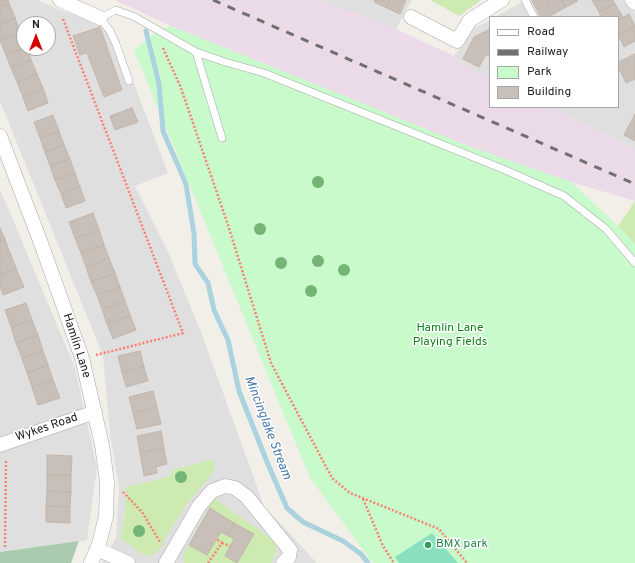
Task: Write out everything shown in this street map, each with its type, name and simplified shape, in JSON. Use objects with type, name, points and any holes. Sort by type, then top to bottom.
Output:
[{"type":"street","points":[[411,17],[457,41],[470,20],[502,0]]},
{"type":"street","points":[[632,0],[635,4]]},
{"type":"street","points":[[64,2],[100,18]]},
{"type":"street","name":"Hamlin Lane","points":[[0,136],[42,246],[82,358],[95,412],[102,445],[107,482],[106,516],[99,544],[91,563]]},
{"type":"street","name":"Wykes Road","points":[[3,444],[95,412]]},
{"type":"street","points":[[168,560],[199,506],[212,491],[225,486],[235,488],[247,497],[290,550],[290,557],[283,563]]},
{"type":"street","points":[[97,549],[128,563]]},
{"type":"lane","points":[[525,0],[533,16]]},
{"type":"lane","points":[[129,81],[116,44],[110,31],[100,18],[116,10],[135,17],[196,52],[264,73],[503,169],[564,196],[606,229],[635,263]]},
{"type":"lane","points":[[196,52],[222,138]]},
{"type":"path","points":[[64,2],[62,16],[183,333],[82,358]]},
{"type":"path","points":[[155,29],[181,88],[228,226],[271,363],[332,478],[350,493],[440,529],[467,563]]},
{"type":"path","points":[[3,444],[5,547]]},
{"type":"path","points":[[107,482],[122,482],[123,493],[142,512],[168,560]]},
{"type":"path","points":[[363,498],[383,546],[394,563]]},
{"type":"path","points":[[216,540],[230,546]]},
{"type":"path","points":[[208,563],[222,543]]},
{"type":"shaded area","points":[[0,0],[37,0],[60,10],[112,27],[168,173],[135,186],[168,252],[201,332],[264,506],[317,563],[102,563],[116,538],[119,486],[110,434],[103,356],[0,101]]},
{"type":"shaded area","points":[[115,0],[321,0],[396,29],[454,56],[470,69],[489,78],[489,108],[552,108],[635,148],[635,201],[571,182],[468,146],[171,26]]},
{"type":"shaded area","points":[[321,0],[412,0],[396,29]]},
{"type":"shaded area","points":[[526,0],[623,0],[635,13],[635,148],[552,108],[619,108],[619,16],[497,16]]},
{"type":"shaded area","points":[[489,21],[489,78],[470,69],[454,56],[473,29]]},
{"type":"shaded area","points":[[0,189],[75,368],[97,468],[87,540],[0,552]]},
{"type":"green space","points":[[430,0],[481,0],[459,16]]},
{"type":"green space","name":"Hamlin Lane Playing Fields","points":[[171,26],[468,146],[571,182],[618,226],[635,245],[635,563],[373,563],[310,478],[134,50],[159,30]]},
{"type":"green space","points":[[635,201],[635,245],[618,226]]},
{"type":"green space","points":[[213,459],[215,468],[188,502],[157,552],[149,556],[141,553],[120,538],[125,513],[126,487],[168,477],[173,470]]},
{"type":"green space","points":[[214,498],[273,540],[277,549],[271,563],[184,563],[183,555]]},
{"type":"green space","name":"BMX park","points":[[432,533],[458,563],[399,563],[395,557]]},
{"type":"green space","points":[[79,541],[71,563],[0,563],[0,552]]},
{"type":"building","points":[[0,0],[8,0],[9,3],[0,7]]},
{"type":"building","points":[[375,0],[390,0],[387,8],[374,2]]},
{"type":"building","points":[[390,0],[406,0],[400,14],[387,8]]},
{"type":"building","points":[[547,0],[554,14],[550,16],[540,16],[532,1]]},
{"type":"building","points":[[547,0],[562,0],[566,7],[554,14]]},
{"type":"building","points":[[562,0],[577,0],[578,1],[566,7]]},
{"type":"building","points":[[592,0],[613,0],[615,4],[599,12]]},
{"type":"building","points":[[9,3],[15,18],[0,24],[0,7]]},
{"type":"building","points":[[615,4],[623,17],[619,19],[619,16],[601,16],[599,12]]},
{"type":"building","points":[[629,14],[635,26],[619,34],[619,19]]},
{"type":"building","points":[[15,18],[16,34],[0,40],[0,24]]},
{"type":"building","points":[[635,26],[635,41],[624,47],[619,34]]},
{"type":"building","points":[[100,27],[122,90],[104,97],[87,53],[80,55],[73,36]]},
{"type":"building","points":[[489,30],[489,54],[485,56],[479,67],[463,59],[474,37]]},
{"type":"building","points":[[16,34],[16,51],[6,55],[0,40]]},
{"type":"building","points":[[16,51],[16,56],[30,56],[31,60],[11,68],[6,55]]},
{"type":"building","points":[[635,54],[635,79],[626,83],[619,68],[619,62]]},
{"type":"building","points":[[31,60],[37,74],[17,82],[11,68]]},
{"type":"building","points":[[37,74],[43,88],[23,97],[17,82]]},
{"type":"building","points":[[43,88],[48,103],[28,111],[23,97]]},
{"type":"building","points":[[132,108],[138,122],[115,130],[110,116]]},
{"type":"building","points":[[635,114],[635,141],[624,135]]},
{"type":"building","points":[[53,115],[59,131],[40,138],[34,122]]},
{"type":"building","points":[[59,131],[64,145],[45,152],[40,138]]},
{"type":"building","points":[[64,145],[70,159],[50,166],[45,152]]},
{"type":"building","points":[[70,159],[75,173],[55,180],[50,166]]},
{"type":"building","points":[[75,173],[80,187],[61,194],[55,180]]},
{"type":"building","points":[[80,187],[85,201],[66,208],[61,194]]},
{"type":"building","points":[[93,213],[99,230],[75,238],[69,222]]},
{"type":"building","points":[[0,228],[5,239],[0,241]]},
{"type":"building","points":[[99,230],[104,245],[81,253],[75,238]]},
{"type":"building","points":[[5,239],[10,253],[0,258],[0,241]]},
{"type":"building","points":[[104,245],[109,258],[86,267],[81,253]]},
{"type":"building","points":[[10,253],[16,268],[0,275],[0,258]]},
{"type":"building","points":[[109,258],[115,273],[91,282],[86,267]]},
{"type":"building","points":[[16,268],[24,287],[3,295],[0,286],[0,275]]},
{"type":"building","points":[[115,273],[120,287],[97,295],[91,282]]},
{"type":"building","points":[[120,287],[125,301],[102,309],[97,295]]},
{"type":"building","points":[[125,301],[130,315],[107,324],[102,309]]},
{"type":"building","points":[[26,303],[32,320],[11,327],[5,310]]},
{"type":"building","points":[[130,315],[136,330],[113,339],[107,324]]},
{"type":"building","points":[[32,320],[38,335],[16,343],[11,327]]},
{"type":"building","points":[[38,335],[43,351],[22,358],[16,343]]},
{"type":"building","points":[[43,351],[48,365],[27,373],[22,358]]},
{"type":"building","points":[[140,351],[144,367],[122,372],[118,356]]},
{"type":"building","points":[[48,365],[53,380],[32,387],[27,373]]},
{"type":"building","points":[[144,367],[148,381],[126,387],[122,372]]},
{"type":"building","points":[[53,380],[60,398],[38,405],[32,387]]},
{"type":"building","points":[[153,391],[157,407],[133,413],[129,397]]},
{"type":"building","points":[[157,407],[161,424],[137,429],[133,413]]},
{"type":"building","points":[[161,431],[164,448],[140,453],[137,436]]},
{"type":"building","points":[[164,448],[167,464],[156,467],[157,473],[144,476],[140,453]]},
{"type":"building","points":[[47,455],[72,456],[71,475],[47,475]]},
{"type":"building","points":[[47,475],[71,475],[71,492],[47,491]]},
{"type":"building","points":[[47,491],[71,492],[70,507],[46,506]]},
{"type":"building","points":[[46,506],[70,507],[70,523],[46,522]]},
{"type":"building","points":[[210,508],[234,523],[227,535],[221,532],[207,555],[189,545]]},
{"type":"building","points":[[234,523],[254,534],[237,563],[225,556],[234,539],[227,535]]},
{"type":"waterway","name":"Mincinglake Stream","points":[[146,31],[159,84],[163,131],[186,184],[194,234],[195,264],[208,283],[214,310],[228,340],[239,391],[267,462],[287,508],[303,522],[343,541],[361,554],[368,563]]},
{"type":"railway","points":[[213,0],[635,184]]},
{"type":"place","name":"BMX park","points":[[428,545]]}]
